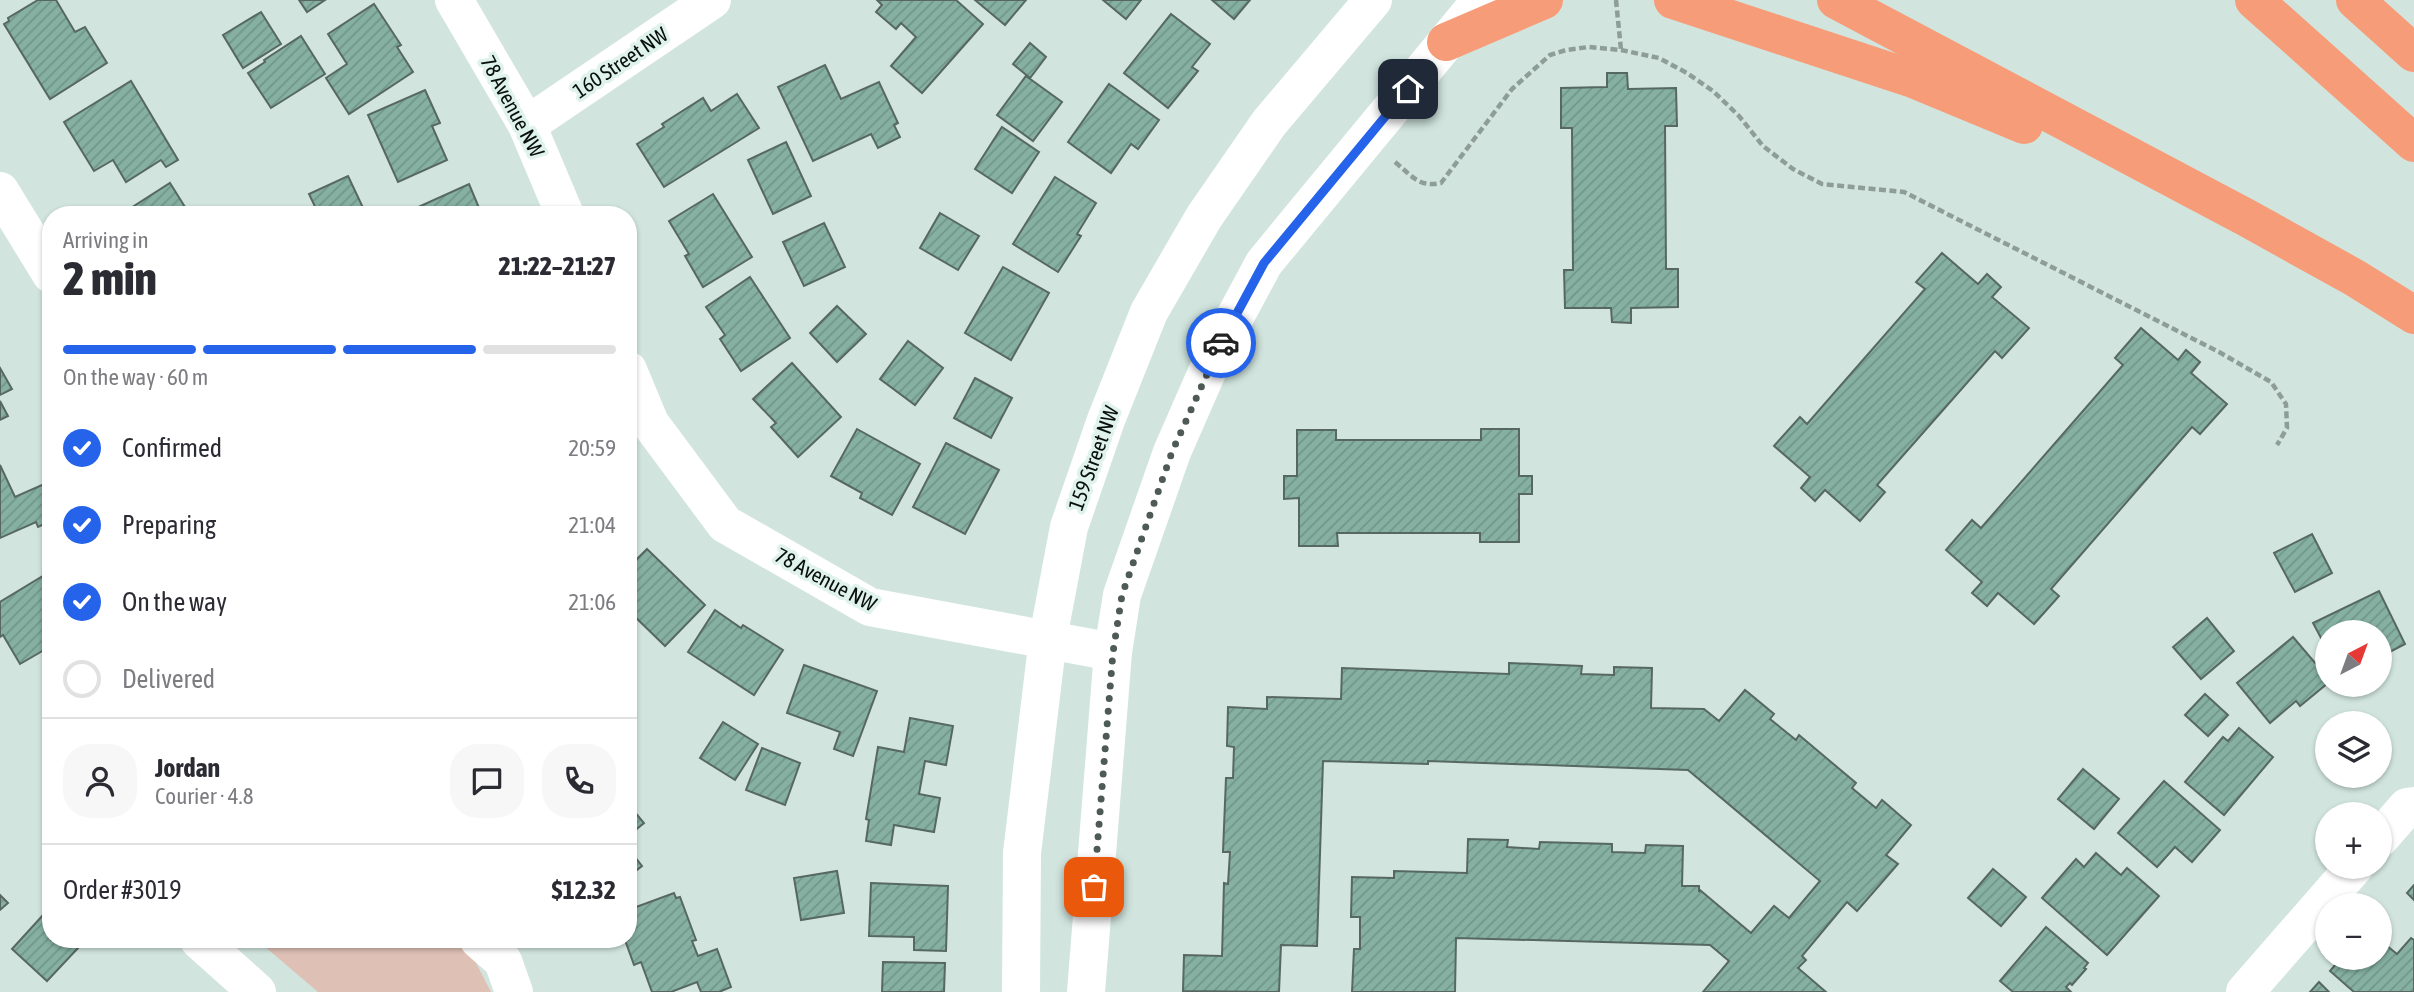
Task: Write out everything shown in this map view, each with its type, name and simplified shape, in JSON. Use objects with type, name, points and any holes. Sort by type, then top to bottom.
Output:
[{"type":"highway","points":[[1446,42],[1544,0]]},
{"type":"highway","points":[[1673,0],[1913,79],[2247,218]]},
{"type":"highway","points":[[1836,0],[2247,218],[2356,278],[2414,315]]},
{"type":"highway","points":[[2254,0],[2414,143]]},
{"type":"highway","points":[[2355,0],[2414,53]]},
{"type":"street","name":"78 Avenue NW","points":[[454,0],[527,125],[561,206]]},
{"type":"street","name":"160 Street NW","points":[[527,125],[712,0]]},
{"type":"street","name":"159 Street NW","points":[[1021,992],[1022,853],[1048,638],[1069,527],[1106,420],[1149,312],[1204,217],[1269,123],[1373,0]]},
{"type":"street","points":[[1086,992],[1113,652],[1122,595],[1172,452],[1214,356],[1264,263],[1481,0]]},
{"type":"street","points":[[0,191],[42,259]]},
{"type":"street","name":"78 Avenue NW","points":[[637,392],[650,423],[725,524],[870,607],[1113,652]]},
{"type":"street","points":[[2392,824],[2407,807],[2414,806]]},
{"type":"street","points":[[2245,992],[2344,879]]},
{"type":"street","points":[[207,948],[257,992]]},
{"type":"street","points":[[488,948],[503,961],[514,992]]},
{"type":"path","points":[[1616,0],[1622,50]]},
{"type":"path","points":[[1366,138],[1419,182],[1429,186],[1441,183],[1512,89],[1549,55],[1589,47],[1622,50],[1659,58],[1713,91],[1739,116],[1763,146],[1793,169],[1822,184],[1904,192],[2219,352],[2271,382],[2286,404],[2287,428],[2277,445]]},
{"type":"shaded area","points":[[266,948],[463,948],[473,957],[491,992],[318,992]]},
{"type":"building","points":[[38,0],[56,0],[75,32],[85,27],[107,63],[50,99],[4,24],[9,21],[8,18]]},
{"type":"building","points":[[299,0],[325,0],[307,12]]},
{"type":"building","points":[[877,0],[956,0],[983,24],[922,93],[891,66],[916,37],[901,23],[896,29],[876,12],[882,5]]},
{"type":"building","points":[[975,0],[1026,0],[1005,25]]},
{"type":"building","points":[[1103,0],[1141,0],[1126,19]]},
{"type":"building","points":[[1212,0],[1250,0],[1234,19]]},
{"type":"building","points":[[374,4],[401,45],[397,47],[413,72],[349,114],[326,78],[347,64],[328,34]]},
{"type":"building","points":[[261,12],[281,44],[243,68],[223,35]]},
{"type":"building","points":[[1171,14],[1210,44],[1192,67],[1198,71],[1168,108],[1124,73]]},
{"type":"building","points":[[301,36],[325,74],[271,108],[248,73]]},
{"type":"building","points":[[1030,43],[1046,57],[1030,78],[1013,64]]},
{"type":"building","points":[[825,65],[841,99],[879,82],[898,123],[894,125],[900,137],[878,148],[871,134],[813,161],[778,87]]},
{"type":"building","points":[[1607,73],[1627,73],[1628,89],[1676,88],[1677,126],[1665,126],[1666,269],[1678,269],[1678,307],[1631,308],[1631,323],[1612,322],[1611,308],[1565,308],[1564,270],[1573,270],[1572,128],[1561,128],[1561,88],[1607,87]]},
{"type":"building","points":[[1026,76],[1062,102],[1033,141],[997,115]]},
{"type":"building","points":[[131,81],[178,160],[166,167],[161,160],[126,182],[113,160],[94,171],[64,122]]},
{"type":"building","points":[[1109,84],[1159,120],[1138,149],[1131,144],[1111,173],[1068,142]]},
{"type":"building","points":[[425,90],[440,123],[432,126],[447,160],[398,182],[368,115]]},
{"type":"building","points":[[737,94],[759,128],[664,187],[637,144],[664,127],[662,124],[703,98],[711,111]]},
{"type":"building","points":[[1002,127],[1039,152],[1012,193],[975,169]]},
{"type":"building","points":[[786,142],[811,196],[773,214],[748,160]]},
{"type":"building","points":[[348,176],[362,206],[315,206],[309,194]]},
{"type":"building","points":[[1055,177],[1096,203],[1077,234],[1081,236],[1058,272],[1013,244]]},
{"type":"building","points":[[170,183],[184,206],[134,206]]},
{"type":"building","points":[[469,184],[478,206],[420,206]]},
{"type":"building","points":[[713,194],[752,257],[703,287],[685,256],[689,254],[669,221]]},
{"type":"building","points":[[940,213],[979,236],[958,270],[920,248]]},
{"type":"building","points":[[824,223],[845,267],[804,286],[783,242]]},
{"type":"building","points":[[1942,253],[1978,284],[1987,274],[2001,287],[1992,297],[2029,328],[2002,358],[1995,351],[1877,485],[1885,492],[1860,521],[1825,490],[1815,501],[1801,488],[1810,477],[1774,446],[1800,417],[1807,424],[1925,289],[1916,282]]},
{"type":"building","points":[[1003,267],[1049,293],[1011,360],[965,333]]},
{"type":"building","points":[[750,277],[790,338],[741,371],[720,339],[725,335],[706,307]]},
{"type":"building","points":[[837,306],[866,334],[837,362],[810,333]]},
{"type":"building","points":[[2141,328],[2178,360],[2186,350],[2200,362],[2191,373],[2227,404],[2200,434],[2192,427],[2051,589],[2059,596],[2034,624],[1998,593],[1987,606],[1972,593],[1982,582],[1946,550],[1972,520],[1981,528],[2123,365],[2115,358]]},
{"type":"building","points":[[908,341],[943,368],[915,405],[880,379]]},
{"type":"building","points":[[792,363],[841,417],[798,457],[771,427],[776,423],[753,399]]},
{"type":"building","points":[[0,368],[12,389],[0,395]]},
{"type":"building","points":[[975,378],[1012,398],[991,438],[954,418]]},
{"type":"building","points":[[0,401],[8,416],[0,420]]},
{"type":"building","points":[[857,429],[920,464],[892,515],[860,498],[862,493],[831,476]]},
{"type":"building","points":[[1481,429],[1519,429],[1519,476],[1532,476],[1532,494],[1519,494],[1519,542],[1480,542],[1480,533],[1337,533],[1338,546],[1299,546],[1299,498],[1284,499],[1284,476],[1297,476],[1297,430],[1336,430],[1336,440],[1481,440]]},
{"type":"building","points":[[946,443],[999,470],[965,534],[913,507]]},
{"type":"building","points":[[0,465],[15,497],[42,485],[42,525],[38,527],[36,522],[0,538]]},
{"type":"building","points":[[2312,534],[2332,573],[2295,592],[2274,553]]},
{"type":"building","points":[[647,549],[705,605],[665,646],[637,619],[637,559]]},
{"type":"building","points":[[42,576],[42,651],[20,664],[3,635],[0,637],[0,602]]},
{"type":"building","points":[[2379,591],[2405,644],[2392,651],[2392,620],[2319,620]]},
{"type":"building","points":[[715,610],[741,628],[743,625],[783,650],[754,695],[688,652]]},
{"type":"building","points":[[2207,618],[2234,651],[2201,679],[2173,647]]},
{"type":"building","points":[[2293,637],[2315,663],[2315,694],[2300,706],[2296,701],[2270,723],[2237,683]]},
{"type":"building","points":[[1509,663],[1582,666],[1581,674],[1614,675],[1614,667],[1652,668],[1651,708],[1704,709],[1719,721],[1745,690],[1774,714],[1770,719],[1796,740],[1799,735],[1856,783],[1852,788],[1876,808],[1882,800],[1911,825],[1886,855],[1898,864],[1857,911],[1847,902],[1802,956],[1806,960],[1798,968],[1826,992],[1703,992],[1729,961],[1710,945],[1456,938],[1455,992],[1352,992],[1354,949],[1360,949],[1360,917],[1351,917],[1352,877],[1394,878],[1394,871],[1467,873],[1468,839],[1508,840],[1507,847],[1539,849],[1540,842],[1612,844],[1612,852],[1645,853],[1646,845],[1683,846],[1682,886],[1699,886],[1699,892],[1700,890],[1751,933],[1774,906],[1789,918],[1820,881],[1688,770],[1428,761],[1428,764],[1323,761],[1317,946],[1281,945],[1279,992],[1183,991],[1184,955],[1222,956],[1224,883],[1228,884],[1230,852],[1223,852],[1226,778],[1233,778],[1234,747],[1227,746],[1228,707],[1267,709],[1267,697],[1341,699],[1342,668],[1509,674]]},
{"type":"building","points":[[804,665],[877,691],[853,756],[834,749],[840,732],[787,713]]},
{"type":"building","points":[[2205,694],[2228,715],[2208,736],[2185,715]]},
{"type":"building","points":[[910,718],[953,726],[946,765],[925,761],[919,794],[940,798],[934,832],[894,825],[891,845],[866,841],[869,820],[866,819],[878,747],[904,752]]},
{"type":"building","points":[[723,722],[758,744],[735,780],[700,758]]},
{"type":"building","points":[[2239,728],[2273,757],[2224,815],[2185,782],[2223,737],[2228,741]]},
{"type":"building","points":[[762,748],[800,763],[785,805],[746,790]]},
{"type":"building","points":[[2083,769],[2119,799],[2094,829],[2058,799]]},
{"type":"building","points":[[2164,781],[2220,830],[2192,862],[2175,847],[2157,867],[2118,833]]},
{"type":"building","points":[[637,815],[644,823],[637,829]]},
{"type":"building","points":[[2096,853],[2121,875],[2127,868],[2159,896],[2107,955],[2042,898],[2076,859],[2084,867]]},
{"type":"building","points":[[1993,869],[2026,897],[2001,926],[1968,898]]},
{"type":"building","points":[[837,871],[844,913],[801,920],[794,878]]},
{"type":"building","points":[[871,883],[948,886],[946,951],[914,950],[914,937],[869,936]]},
{"type":"building","points":[[2414,885],[2414,900],[2407,893]]},
{"type":"building","points":[[674,893],[676,898],[680,897],[696,940],[692,941],[698,956],[717,949],[731,987],[719,992],[701,992],[697,982],[671,992],[652,992],[641,962],[634,965],[628,948],[637,948],[637,907]]},
{"type":"building","points":[[0,895],[8,903],[0,910]]},
{"type":"building","points":[[42,916],[42,948],[78,948],[47,981],[12,949]]},
{"type":"building","points":[[2046,927],[2088,963],[2084,968],[2086,969],[2072,985],[2070,983],[2066,987],[2071,992],[2013,992],[2000,981]]},
{"type":"building","points":[[2411,938],[2414,940],[2414,992],[2354,992],[2330,971],[2392,970],[2392,950],[2397,954]]},
{"type":"building","points":[[883,962],[945,963],[944,992],[882,992]]},
{"type":"building","points":[[2319,982],[2329,992],[2310,992]]},
{"type":"way so far","points":[[1094,887],[1113,652],[1122,595],[1172,452],[1221,343]]},
{"type":"route","points":[[1221,343],[1264,263],[1408,89]]}]
